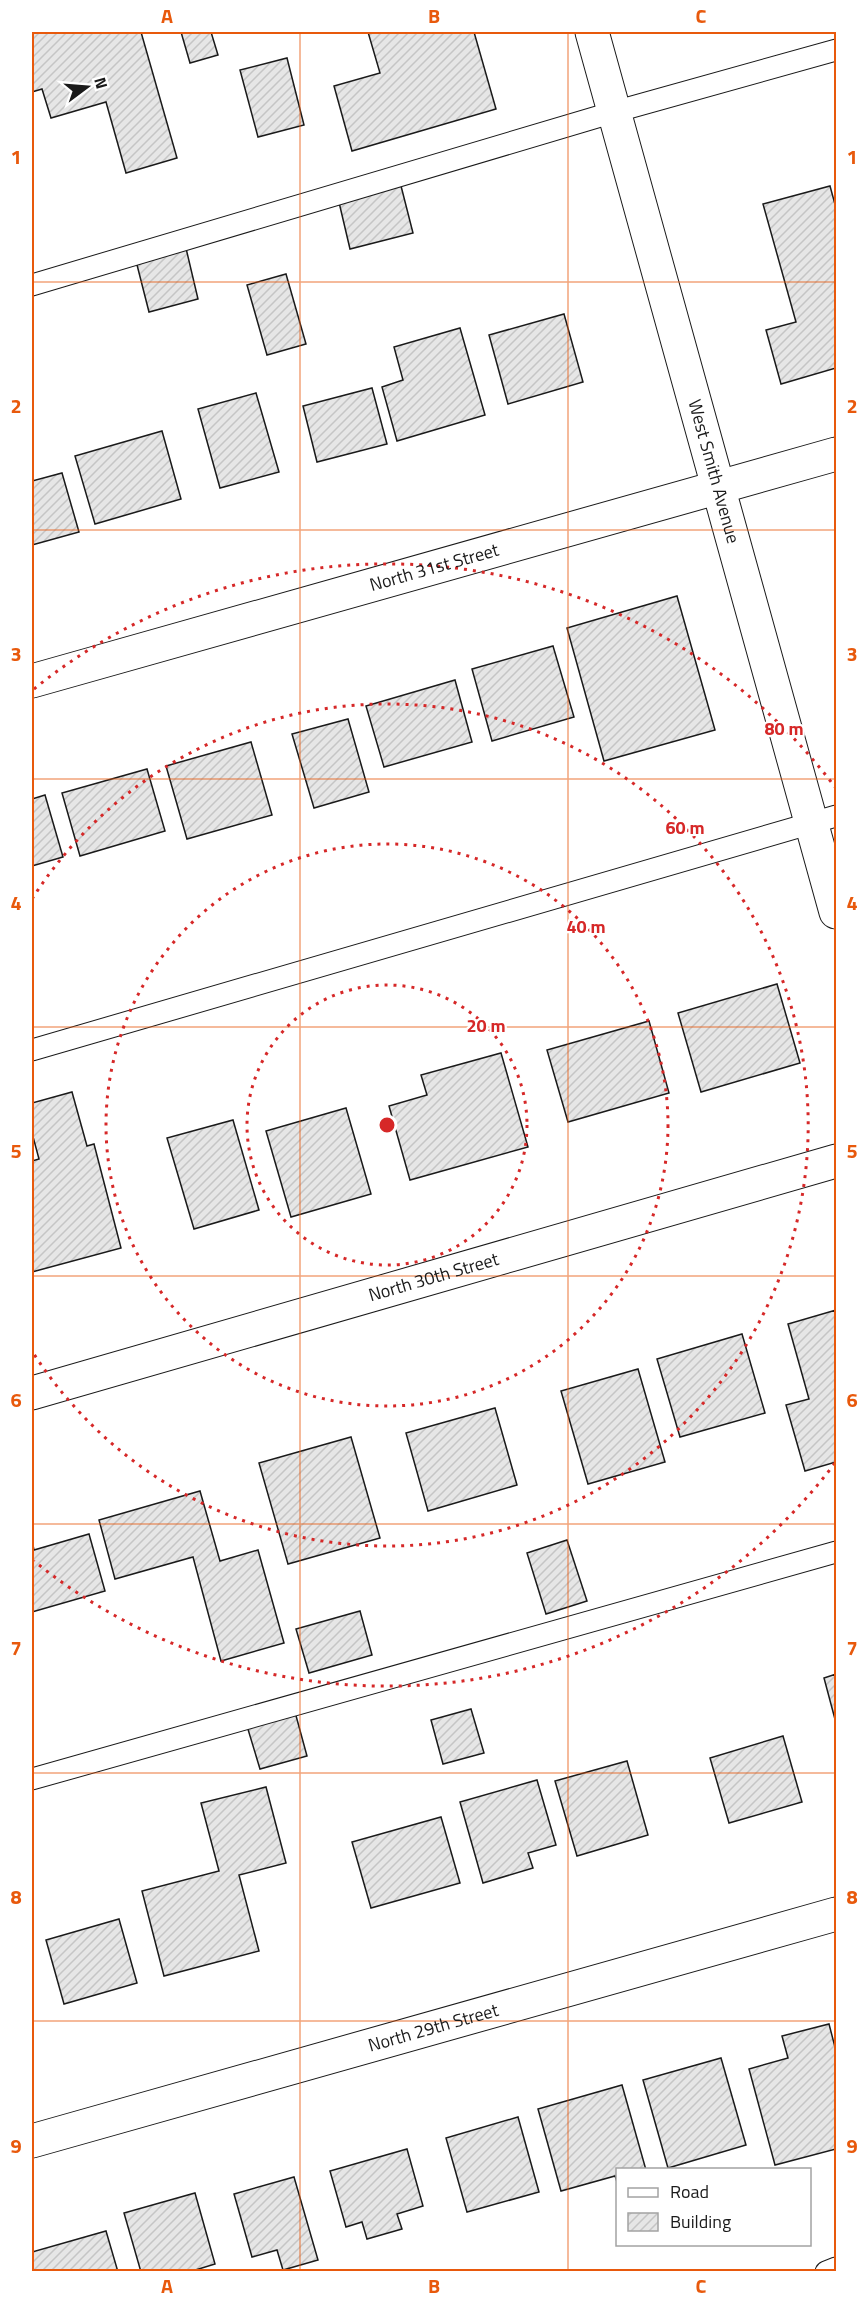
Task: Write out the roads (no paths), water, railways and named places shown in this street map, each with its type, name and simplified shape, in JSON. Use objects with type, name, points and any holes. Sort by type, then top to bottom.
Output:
[{"type":"street","name":"West Smith Avenue","points":[[592,32],[719,487],[824,820],[837,912]]},
{"type":"street","name":"North 31st Street","points":[[32,681],[837,454]]},
{"type":"street","name":"North 30th Street","points":[[32,1393],[837,1161]]},
{"type":"street","name":"North 29th Street","points":[[32,2141],[837,1914]]},
{"type":"lane","points":[[32,285],[615,112],[837,50]]},
{"type":"lane","points":[[32,1050],[824,820]]},
{"type":"lane","points":[[32,1779],[837,1552]]},
{"type":"lane","points":[[825,2271],[837,2268]]}]
